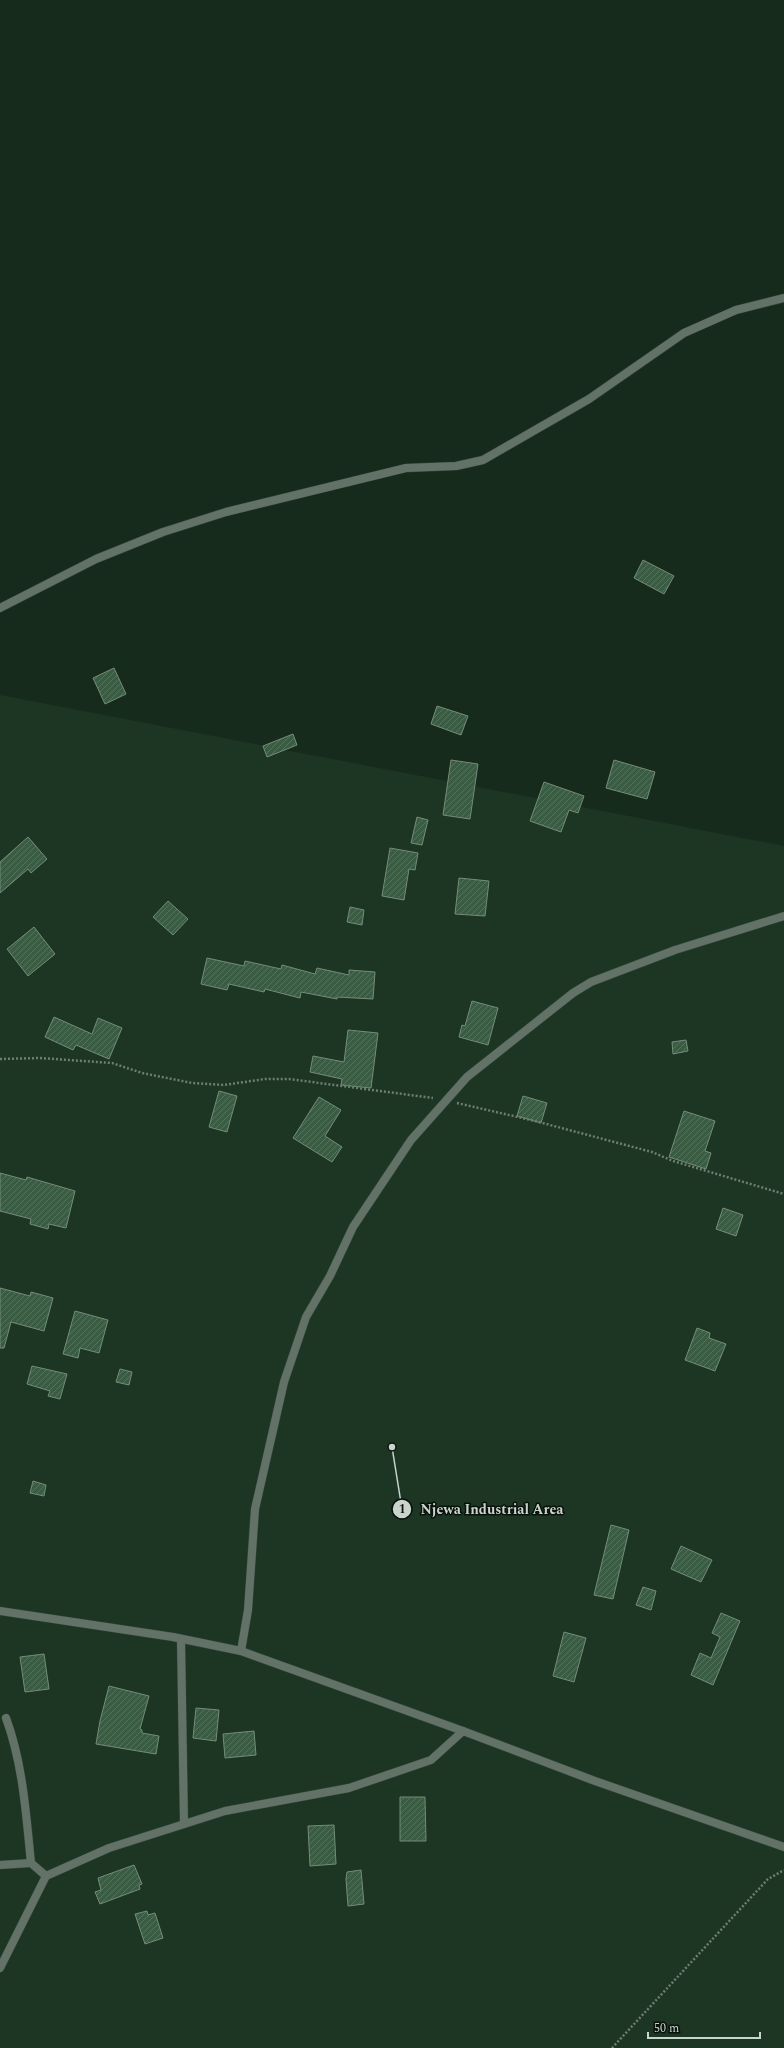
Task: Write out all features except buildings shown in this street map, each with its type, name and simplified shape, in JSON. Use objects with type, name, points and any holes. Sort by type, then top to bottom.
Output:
[{"type":"street","points":[[0,608],[96,559],[163,532],[226,512],[406,468],[456,466],[483,460],[589,399],[684,333],[736,310],[784,298]]},
{"type":"street","points":[[241,1652],[248,1610],[255,1509],[284,1382],[294,1350],[306,1317],[330,1276],[353,1227],[411,1140],[467,1077],[481,1064],[573,993],[591,982],[675,950],[784,916]]},
{"type":"street","points":[[0,1611],[181,1640],[241,1652],[463,1731],[595,1781],[784,1847]]},
{"type":"street","points":[[181,1640],[184,1824]]},
{"type":"street","points":[[6,1718],[13,1737],[21,1778],[31,1863],[46,1876]]},
{"type":"street","points":[[0,1968],[46,1876],[109,1848],[225,1811],[349,1788],[431,1760],[463,1731]]},
{"type":"street","points":[[0,1865],[31,1863]]},
{"type":"path","points":[[0,1059],[40,1058],[112,1062],[142,1072],[192,1084],[224,1085],[265,1078],[289,1078],[447,1100],[535,1120],[652,1152],[673,1161],[784,1194]]},
{"type":"path","points":[[612,2048],[768,1879],[784,1870]]},
{"type":"shaded area","points":[[0,695],[784,846],[784,2048],[0,2048]]},
{"type":"place","name":"Njewa Industrial Area","points":[[392,1447]]}]
